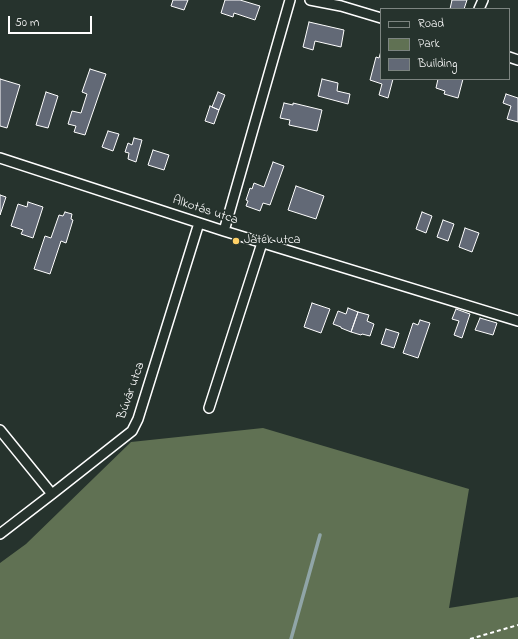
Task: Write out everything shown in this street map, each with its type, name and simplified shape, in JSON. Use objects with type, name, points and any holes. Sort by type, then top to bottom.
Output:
[{"type":"street","points":[[224,231],[290,0]]},
{"type":"street","points":[[310,0],[341,6],[380,18]]},
{"type":"street","name":"Alkotás utca","points":[[0,158],[262,243],[518,321]]},
{"type":"street","name":"Búvár utca","points":[[0,534],[132,431],[138,419],[199,223]]},
{"type":"street","points":[[209,408],[262,243]]},
{"type":"street","points":[[0,430],[52,494]]},
{"type":"path","points":[[470,639],[518,626]]},
{"type":"green space","points":[[263,428],[469,489],[449,608],[518,597],[518,639],[0,639],[0,563],[26,544],[131,442]]},
{"type":"building","points":[[173,0],[188,0],[184,10],[171,6]]},
{"type":"building","points":[[225,0],[240,0],[260,6],[255,20],[234,13],[233,17],[221,13]]},
{"type":"building","points":[[452,0],[467,0],[464,8],[450,8]]},
{"type":"building","points":[[309,22],[344,30],[341,47],[315,41],[313,50],[303,47]]},
{"type":"building","points":[[380,54],[380,80],[393,80],[388,98],[379,95],[382,84],[370,80],[376,57],[379,58]]},
{"type":"building","points":[[90,69],[106,74],[85,135],[74,132],[76,126],[68,124],[72,111],[81,113],[87,94],[82,92]]},
{"type":"building","points":[[0,79],[20,85],[7,128],[0,126]]},
{"type":"building","points":[[322,79],[338,83],[337,91],[350,94],[348,104],[318,96]]},
{"type":"building","points":[[438,80],[463,80],[458,98],[444,94],[445,91],[436,88]]},
{"type":"building","points":[[46,92],[58,96],[48,128],[36,125]]},
{"type":"building","points":[[218,92],[225,95],[219,110],[212,107]]},
{"type":"building","points":[[506,94],[518,98],[518,122],[507,119],[511,106],[503,103]]},
{"type":"building","points":[[284,103],[293,105],[293,103],[322,110],[317,131],[289,125],[290,120],[280,118]]},
{"type":"building","points":[[210,106],[219,110],[214,124],[205,121]]},
{"type":"building","points":[[108,131],[119,134],[113,151],[102,147]]},
{"type":"building","points":[[134,138],[142,140],[136,162],[128,159],[129,153],[125,152],[128,143],[132,145]]},
{"type":"building","points":[[153,150],[169,155],[164,170],[148,165]]},
{"type":"building","points":[[273,162],[284,166],[270,205],[263,203],[260,211],[246,206],[248,201],[246,200],[250,188],[252,189],[254,183],[264,187]]},
{"type":"building","points":[[296,186],[324,196],[316,219],[288,210]]},
{"type":"building","points":[[0,195],[6,197],[0,215]]},
{"type":"building","points":[[28,202],[43,207],[33,238],[21,234],[23,230],[11,226],[18,204],[27,207]]},
{"type":"building","points":[[65,212],[72,214],[71,219],[73,220],[66,243],[61,241],[50,274],[34,269],[45,236],[51,238],[59,215],[63,216]]},
{"type":"building","points":[[422,212],[432,216],[426,233],[416,229]]},
{"type":"building","points":[[443,220],[454,224],[448,241],[437,237]]},
{"type":"building","points":[[465,228],[479,233],[472,252],[459,247]]},
{"type":"building","points":[[312,303],[330,309],[321,333],[304,327]]},
{"type":"building","points":[[348,308],[358,312],[351,332],[333,324],[338,311],[346,314]]},
{"type":"building","points":[[456,309],[470,314],[462,338],[454,335],[459,321],[452,319]]},
{"type":"building","points":[[358,312],[369,315],[367,321],[374,324],[370,336],[351,332]]},
{"type":"building","points":[[480,318],[497,323],[493,335],[475,330]]},
{"type":"building","points":[[420,320],[430,323],[418,358],[403,353],[413,323],[418,325]]},
{"type":"building","points":[[386,329],[399,333],[394,348],[381,344]]},
{"type":"waterway","points":[[291,639],[320,535]]},
{"type":"place","name":"Játék utca","points":[[236,241]]}]
